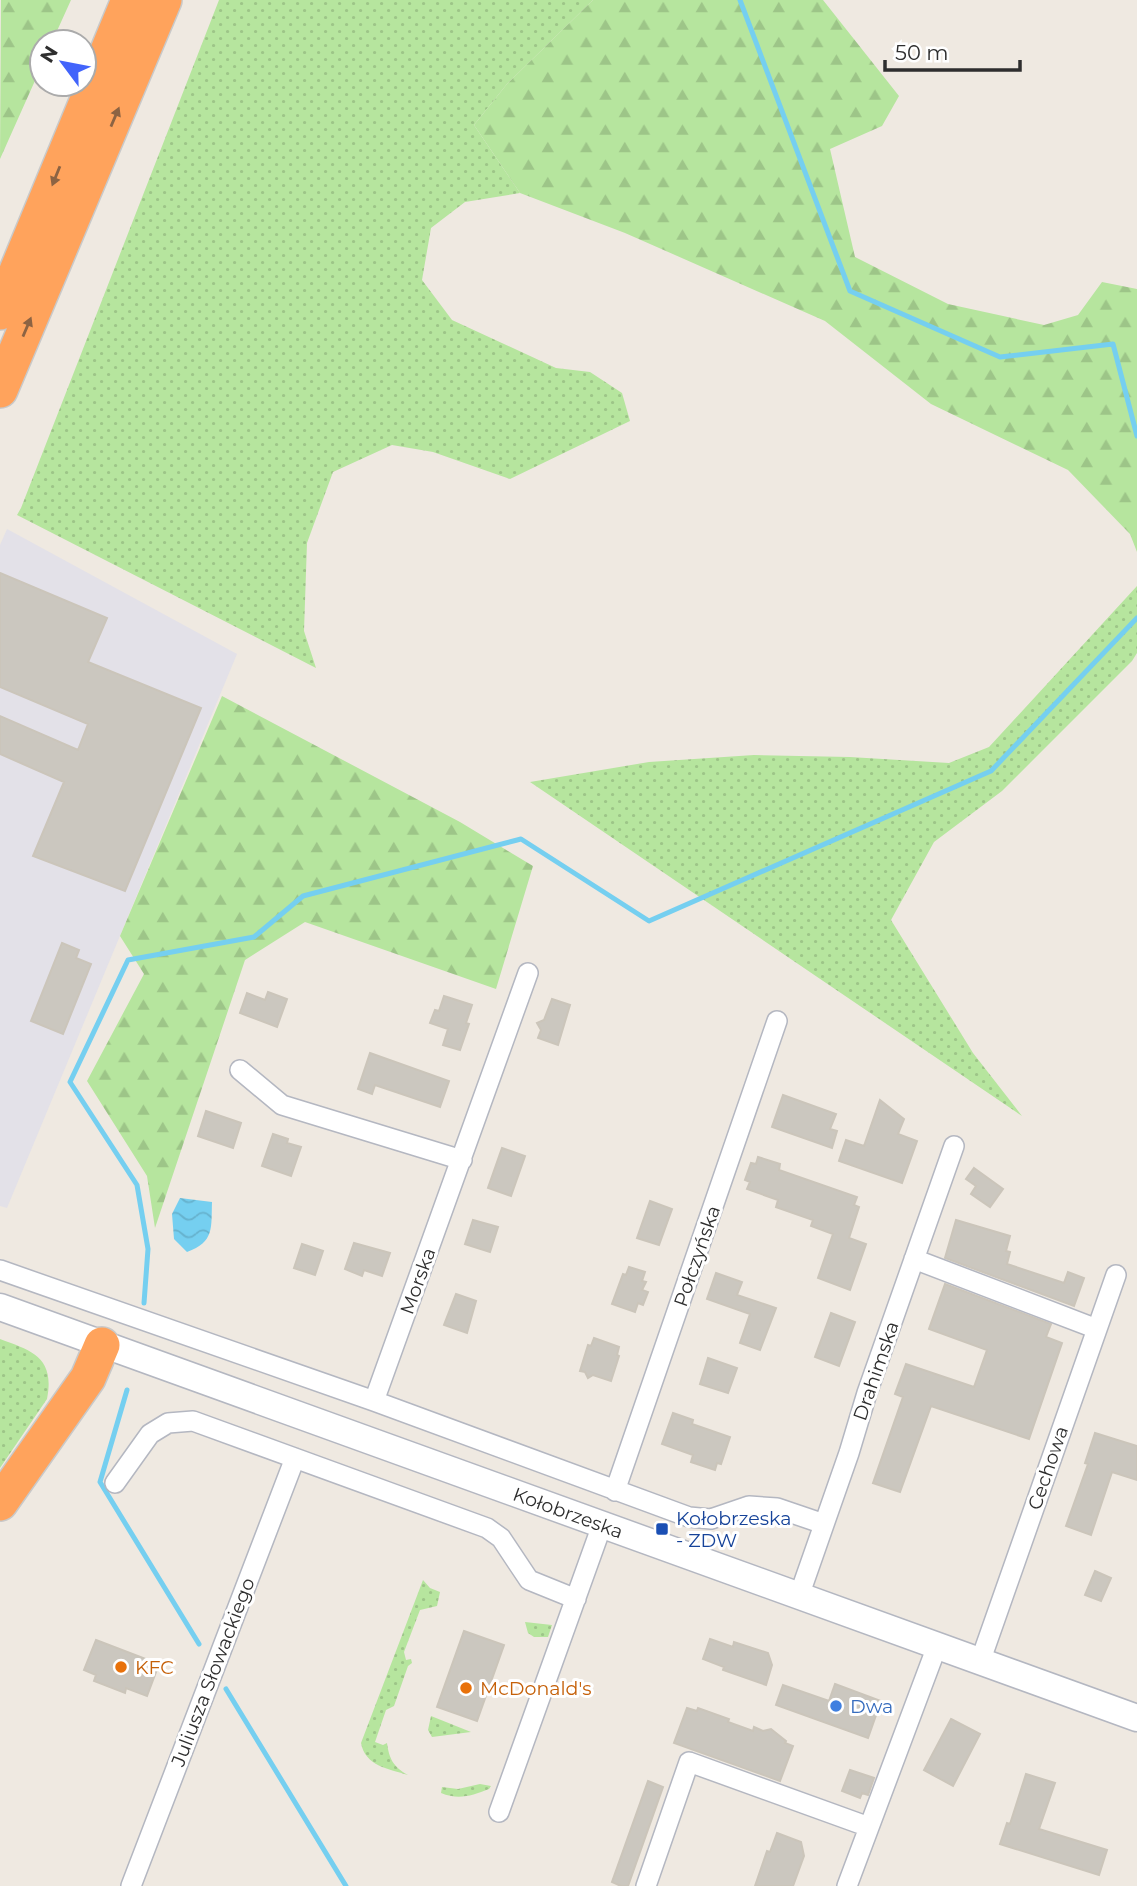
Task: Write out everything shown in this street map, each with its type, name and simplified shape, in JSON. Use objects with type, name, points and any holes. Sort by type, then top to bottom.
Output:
[{"type":"highway","points":[[0,312],[129,0]]},
{"type":"highway","points":[[0,390],[164,0]]},
{"type":"highway","points":[[0,1503],[88,1378],[102,1345]]},
{"type":"main road","name":"Kołobrzeska","points":[[0,1307],[1137,1718]]},
{"type":"street","name":"Morska","points":[[374,1401],[528,973]]},
{"type":"street","name":"Połczyńska","points":[[615,1491],[777,1021]]},
{"type":"street","points":[[240,1070],[282,1105],[462,1160]]},
{"type":"street","name":"Drahimska","points":[[799,1596],[954,1146]]},
{"type":"street","points":[[915,1259],[1097,1329]]},
{"type":"street","points":[[0,1270],[374,1401],[689,1517],[711,1519],[749,1506],[777,1508],[824,1524]]},
{"type":"street","name":"Cechowa","points":[[980,1662],[1116,1275]]},
{"type":"street","points":[[116,1483],[150,1434],[168,1423],[193,1422],[487,1528],[501,1538],[529,1580],[576,1599]]},
{"type":"street","name":"Juliusza Słowackiego","points":[[131,1886],[295,1458]]},
{"type":"street","points":[[499,1812],[602,1525]]},
{"type":"street","points":[[847,1886],[937,1646]]},
{"type":"street","points":[[646,1886],[689,1762],[869,1827]]},
{"type":"shaded area","points":[[7,529],[237,654],[7,1208],[0,1206],[0,545]]},
{"type":"green space","points":[[1,0],[71,0],[58,28],[28,28],[28,96],[0,159]]},
{"type":"green space","points":[[219,0],[593,0],[507,84],[474,125],[520,193],[465,202],[431,228],[422,280],[452,320],[556,368],[590,372],[622,393],[630,421],[510,479],[433,452],[392,445],[333,472],[307,543],[304,631],[316,668],[17,515]]},
{"type":"green space","points":[[593,0],[823,0],[899,96],[882,126],[830,149],[855,257],[948,304],[1044,325],[1078,315],[1102,282],[1137,289],[1137,552],[1130,534],[1068,470],[931,404],[825,321],[625,233],[520,193],[474,125],[507,84]]},
{"type":"green space","points":[[1137,586],[1137,653],[1132,661],[1002,791],[934,842],[891,920],[973,1053],[1022,1116],[530,782],[649,762],[754,755],[949,763],[989,747]]},
{"type":"green space","points":[[222,696],[460,822],[533,866],[496,989],[305,922],[245,960],[155,1228],[147,1176],[87,1081],[144,974],[120,936]]},
{"type":"green space","points":[[0,1339],[39,1358],[48,1374],[49,1385],[47,1399],[0,1468]]},
{"type":"green space","points":[[423,1580],[430,1588],[440,1592],[437,1606],[420,1610],[404,1652],[406,1660],[411,1659],[412,1663],[408,1666],[394,1706],[386,1710],[375,1742],[383,1745],[387,1743],[393,1762],[408,1775],[373,1762],[363,1751],[361,1743]]},
{"type":"green space","points":[[525,1622],[552,1625],[548,1637],[534,1637],[528,1633]]},
{"type":"green space","points":[[431,1716],[471,1732],[432,1737],[428,1730]]},
{"type":"green space","points":[[480,1784],[491,1786],[465,1796],[441,1793],[442,1787],[458,1789]]},
{"type":"water","points":[[180,1198],[212,1202],[210,1233],[203,1243],[187,1252],[174,1239],[172,1214]]},
{"type":"building","points":[[0,573],[107,618],[88,662],[201,708],[125,891],[33,856],[64,782],[0,754],[0,716],[78,750],[88,724],[0,687]]},
{"type":"building","points":[[62,943],[79,950],[76,958],[91,964],[63,1034],[31,1021]]},
{"type":"building","points":[[268,992],[287,999],[277,1027],[240,1013],[247,993],[265,1000]]},
{"type":"building","points":[[444,996],[472,1005],[460,1050],[443,1045],[448,1029],[430,1023],[435,1010],[439,1011]]},
{"type":"building","points":[[552,999],[570,1005],[558,1045],[538,1038],[541,1030],[537,1023],[544,1020]]},
{"type":"building","points":[[370,1053],[449,1081],[440,1107],[375,1085],[372,1094],[358,1089]]},
{"type":"building","points":[[783,1095],[836,1114],[830,1129],[837,1131],[832,1148],[772,1127]]},
{"type":"building","points":[[880,1100],[904,1119],[898,1134],[917,1141],[902,1183],[839,1161],[846,1140],[864,1146]]},
{"type":"building","points":[[206,1111],[241,1123],[233,1148],[198,1136]]},
{"type":"building","points":[[273,1134],[288,1139],[287,1143],[301,1147],[291,1176],[262,1166]]},
{"type":"building","points":[[502,1148],[525,1156],[511,1196],[488,1188]]},
{"type":"building","points":[[758,1157],[780,1164],[779,1170],[857,1197],[854,1205],[859,1207],[849,1238],[866,1244],[850,1290],[818,1278],[833,1234],[811,1226],[813,1220],[776,1207],[778,1200],[747,1189],[750,1182],[745,1180],[751,1163],[756,1164]]},
{"type":"building","points":[[974,1168],[1003,1189],[990,1207],[971,1194],[976,1186],[966,1179]]},
{"type":"building","points":[[650,1201],[672,1209],[659,1245],[637,1238]]},
{"type":"building","points":[[473,1220],[498,1227],[490,1252],[465,1244]]},
{"type":"building","points":[[956,1220],[1010,1236],[1006,1251],[1010,1252],[1007,1264],[1064,1283],[1068,1272],[1084,1278],[1074,1306],[945,1258]]},
{"type":"building","points":[[354,1243],[390,1253],[382,1276],[364,1270],[362,1276],[345,1269]]},
{"type":"building","points":[[302,1244],[323,1251],[315,1275],[294,1268]]},
{"type":"building","points":[[629,1267],[645,1272],[642,1281],[646,1282],[642,1290],[648,1292],[643,1305],[638,1303],[635,1312],[612,1304],[623,1274],[626,1275]]},
{"type":"building","points":[[716,1273],[742,1282],[737,1295],[776,1308],[760,1350],[740,1343],[750,1314],[707,1299]]},
{"type":"building","points":[[945,1284],[1051,1324],[1046,1337],[1062,1343],[1029,1439],[931,1406],[900,1492],[873,1483],[903,1397],[895,1394],[906,1364],[974,1387],[987,1350],[929,1329]]},
{"type":"building","points":[[456,1294],[476,1301],[467,1333],[444,1325]]},
{"type":"building","points":[[831,1313],[855,1322],[839,1366],[815,1357]]},
{"type":"building","points":[[594,1338],[619,1347],[611,1381],[593,1375],[588,1378],[585,1372],[580,1371],[588,1345],[591,1346]]},
{"type":"building","points":[[708,1358],[737,1368],[728,1393],[700,1384]]},
{"type":"building","points":[[673,1413],[693,1420],[692,1424],[730,1437],[721,1464],[717,1463],[715,1470],[691,1462],[693,1455],[662,1444]]},
{"type":"building","points":[[1095,1433],[1137,1446],[1137,1480],[1112,1472],[1091,1535],[1066,1526],[1088,1464],[1085,1463]]},
{"type":"building","points":[[1095,1571],[1111,1578],[1101,1601],[1085,1595]]},
{"type":"building","name":"McDonald's","points":[[464,1631],[504,1645],[477,1721],[437,1707]]},
{"type":"building","points":[[710,1639],[733,1647],[734,1642],[768,1653],[772,1665],[766,1685],[723,1670],[724,1667],[703,1659]]},
{"type":"building","name":"KFC","points":[[96,1640],[159,1664],[147,1696],[126,1688],[125,1693],[94,1681],[96,1675],[84,1670]]},
{"type":"building","points":[[835,1684],[881,1701],[868,1738],[776,1705],[783,1685],[829,1701]]},
{"type":"building","points":[[687,1708],[697,1711],[698,1708],[753,1731],[754,1727],[763,1731],[771,1729],[786,1741],[785,1743],[793,1746],[780,1781],[674,1743]]},
{"type":"building","points":[[951,1719],[980,1734],[953,1786],[924,1770]]},
{"type":"building","points":[[850,1770],[874,1778],[868,1795],[862,1793],[860,1798],[842,1791]]},
{"type":"building","points":[[1026,1774],[1055,1783],[1039,1829],[1107,1850],[1099,1875],[1000,1844],[1007,1823],[1010,1824]]},
{"type":"building","points":[[648,1781],[663,1787],[628,1886],[621,1886],[612,1882]]},
{"type":"building","points":[[777,1833],[801,1842],[804,1856],[793,1886],[755,1886],[767,1851],[770,1852]]},
{"type":"waterway","points":[[740,0],[850,291],[1000,357],[1113,344],[1137,436]]},
{"type":"waterway","points":[[144,1303],[148,1249],[137,1185],[70,1082],[128,960],[254,937],[303,896],[521,839],[649,921],[991,771],[1137,618]]},
{"type":"waterway","points":[[127,1390],[100,1482],[199,1644]]},
{"type":"waterway","points":[[226,1689],[346,1886]]},
{"type":"place","name":"Kołobrzeska - ZDW","points":[[662,1529]]},
{"type":"place","name":"KFC","points":[[121,1667]]},
{"type":"place","name":"McDonald's","points":[[466,1688]]},
{"type":"place","name":"Dwa","points":[[836,1706]]}]
